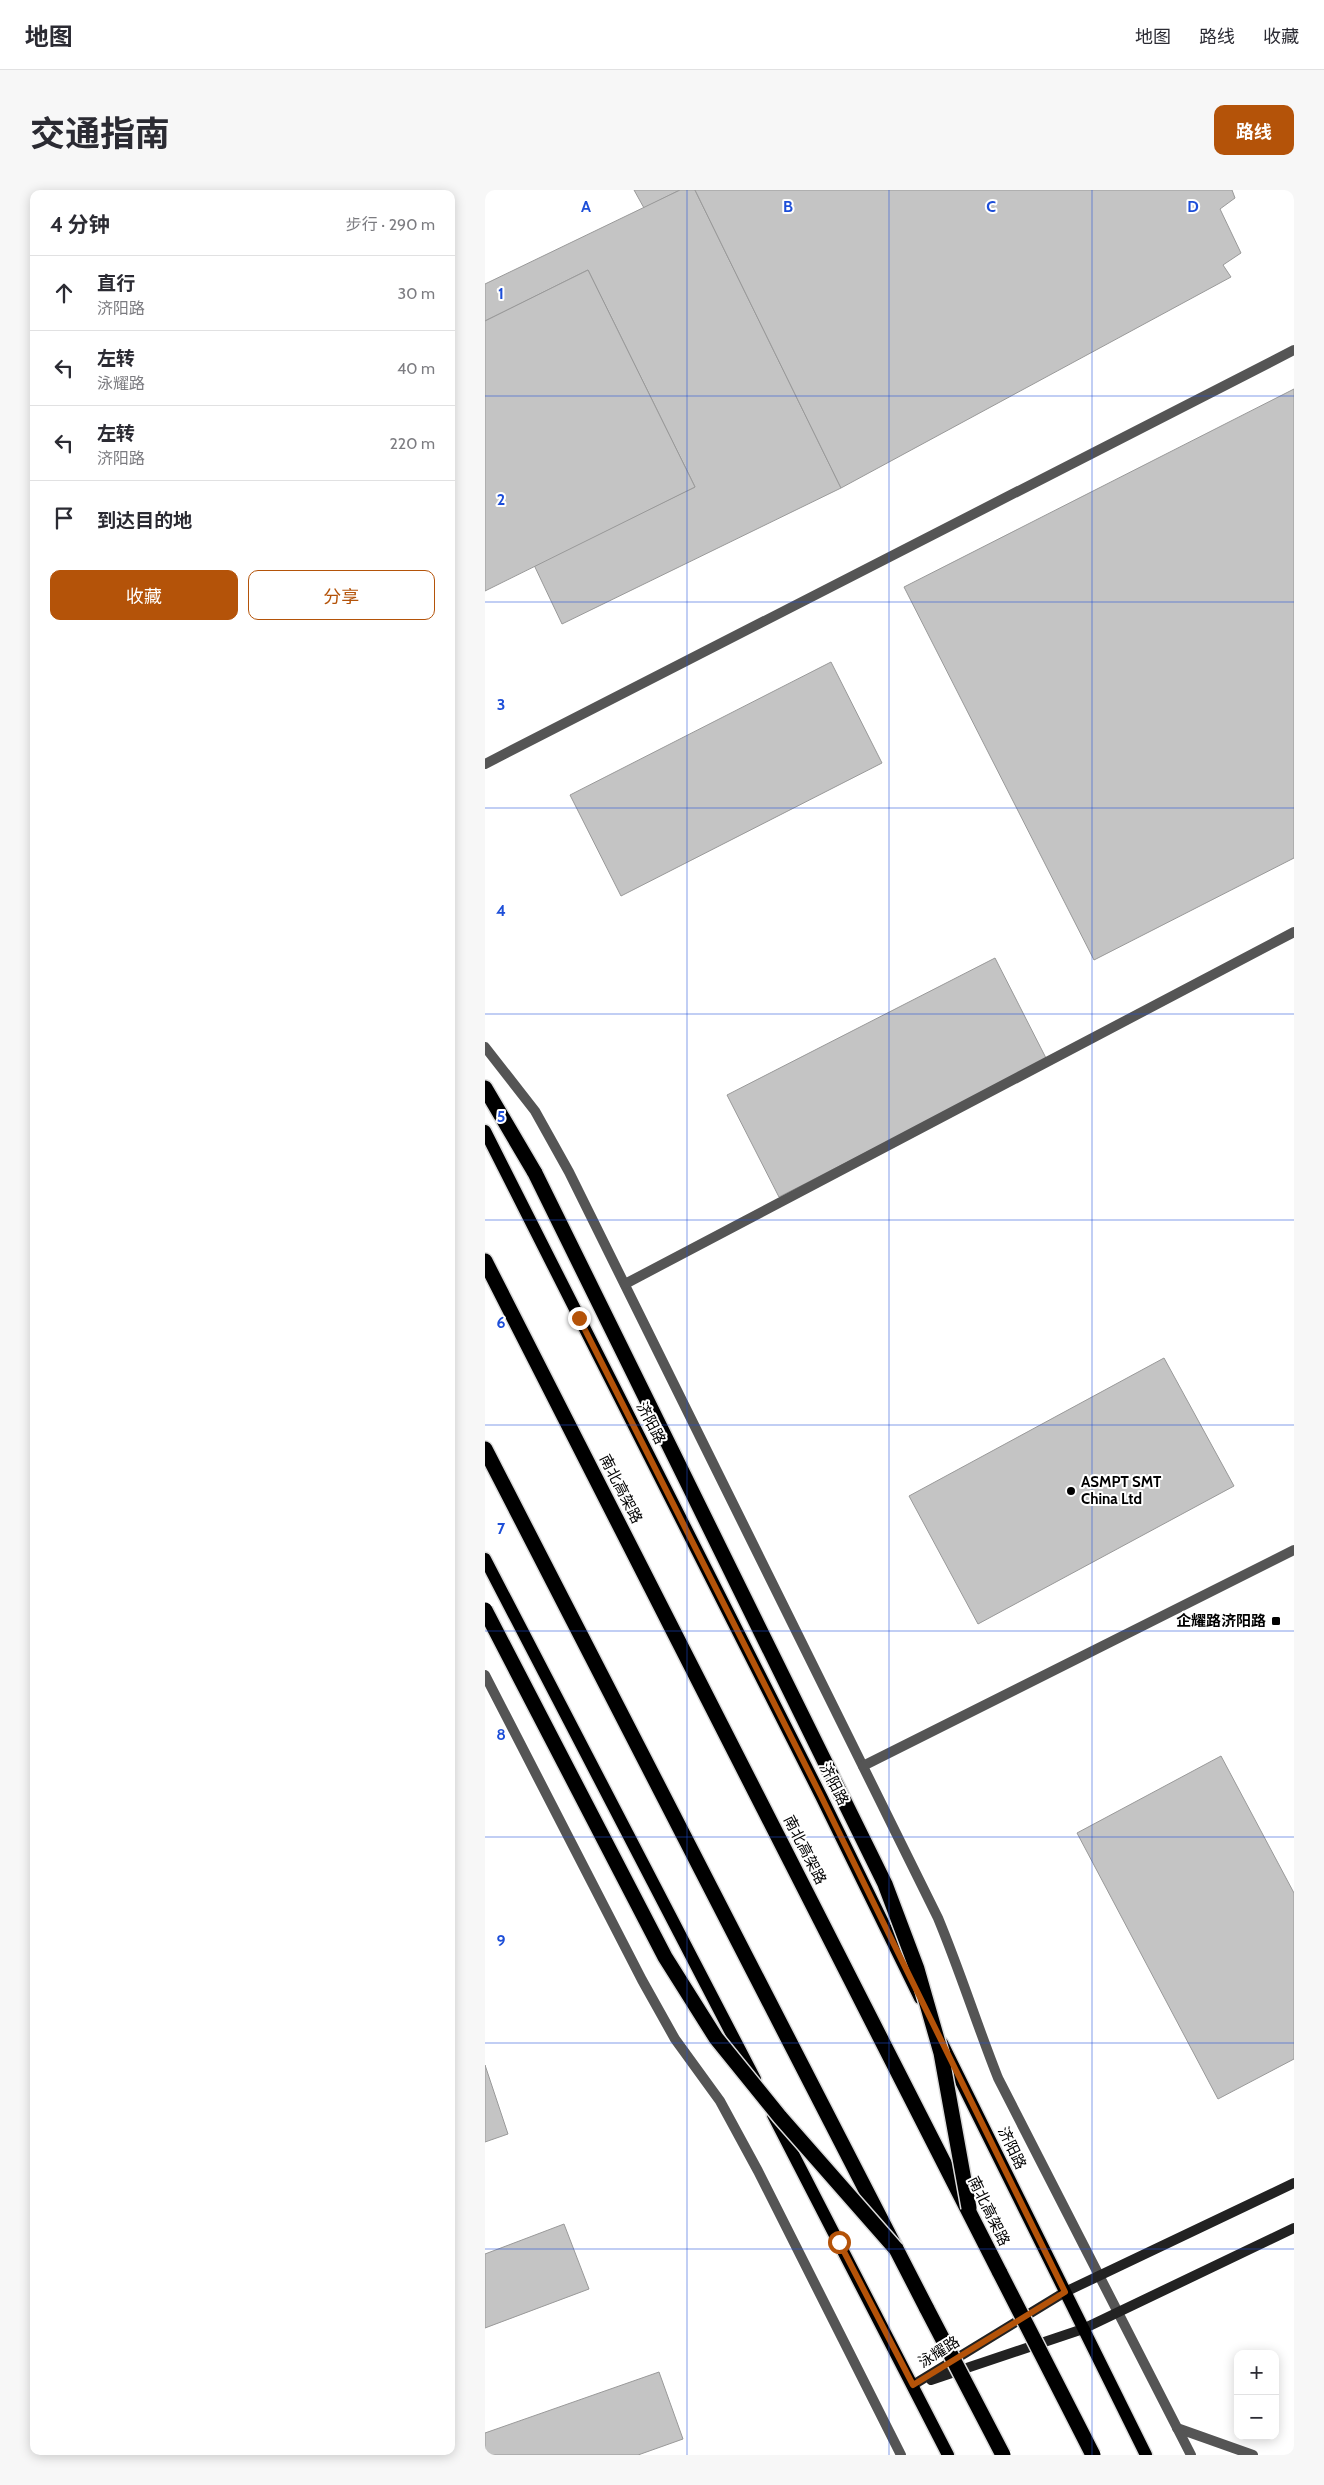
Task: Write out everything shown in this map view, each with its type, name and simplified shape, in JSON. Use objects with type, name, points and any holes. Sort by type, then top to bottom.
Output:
[{"type":"highway","points":[[485,1088],[535,1173],[885,1884],[917,1969],[941,2053],[969,2208]]},
{"type":"highway","name":"南北高架路","points":[[485,1261],[969,2208],[1093,2455]]},
{"type":"highway","points":[[485,1449],[1003,2455]]},
{"type":"highway","points":[[485,1610],[665,1957],[716,2038],[780,2117],[896,2249]]},
{"type":"main road","name":"济阳路","points":[[485,1131],[826,1805],[1146,2455]]},
{"type":"main road","points":[[485,1559],[946,2451]]},
{"type":"street","points":[[485,764],[1294,350]]},
{"type":"street","points":[[625,1284],[1294,932]]},
{"type":"street","points":[[485,1047],[535,1111],[569,1172],[938,1918],[963,1977],[978,2029],[997,2078],[1191,2455]]},
{"type":"street","points":[[863,1766],[1294,1550]]},
{"type":"street","points":[[485,1675],[642,1980],[675,2039],[720,2101],[758,2171],[901,2455]]},
{"type":"street","name":"泳耀路","points":[[913,2385],[1065,2292],[1294,2183]]},
{"type":"street","name":"泳耀路","points":[[913,2385],[1083,2329],[1294,2228]]},
{"type":"street","points":[[1177,2428],[1253,2455]]},
{"type":"building","points":[[634,190],[680,190],[644,208]]},
{"type":"building","points":[[680,190],[695,190],[841,488],[562,624],[534,565],[695,487],[588,270],[485,321],[485,284]]},
{"type":"building","points":[[695,190],[1232,190],[1235,198],[1220,209],[1241,253],[1223,265],[1231,277],[841,488]]},
{"type":"building","points":[[588,270],[695,487],[485,591],[485,321]]},
{"type":"building","points":[[1294,389],[1294,858],[1094,960],[904,587]]},
{"type":"building","points":[[831,662],[882,763],[621,896],[570,795]]},
{"type":"building","points":[[995,958],[1047,1060],[779,1197],[727,1095]]},
{"type":"building","name":"ASMPT SMT China Ltd","points":[[1164,1358],[1234,1486],[978,1624],[909,1496]]},
{"type":"building","points":[[1221,1756],[1294,1893],[1294,2059],[1218,2099],[1077,1833]]},
{"type":"building","points":[[485,2065],[508,2134],[485,2142]]},
{"type":"building","points":[[564,2224],[589,2289],[485,2328],[485,2254]]},
{"type":"building","points":[[659,2372],[683,2439],[638,2455],[485,2455],[485,2433]]},
{"type":"place","name":"ASMPT SMT China Ltd","points":[[1071,1491]]},
{"type":"place","name":"企耀路济阳路","points":[[1276,1621]]},
{"type":"route","points":[[579,1318],[821,1796],[1065,2292],[913,2385],[839,2242]]}]
